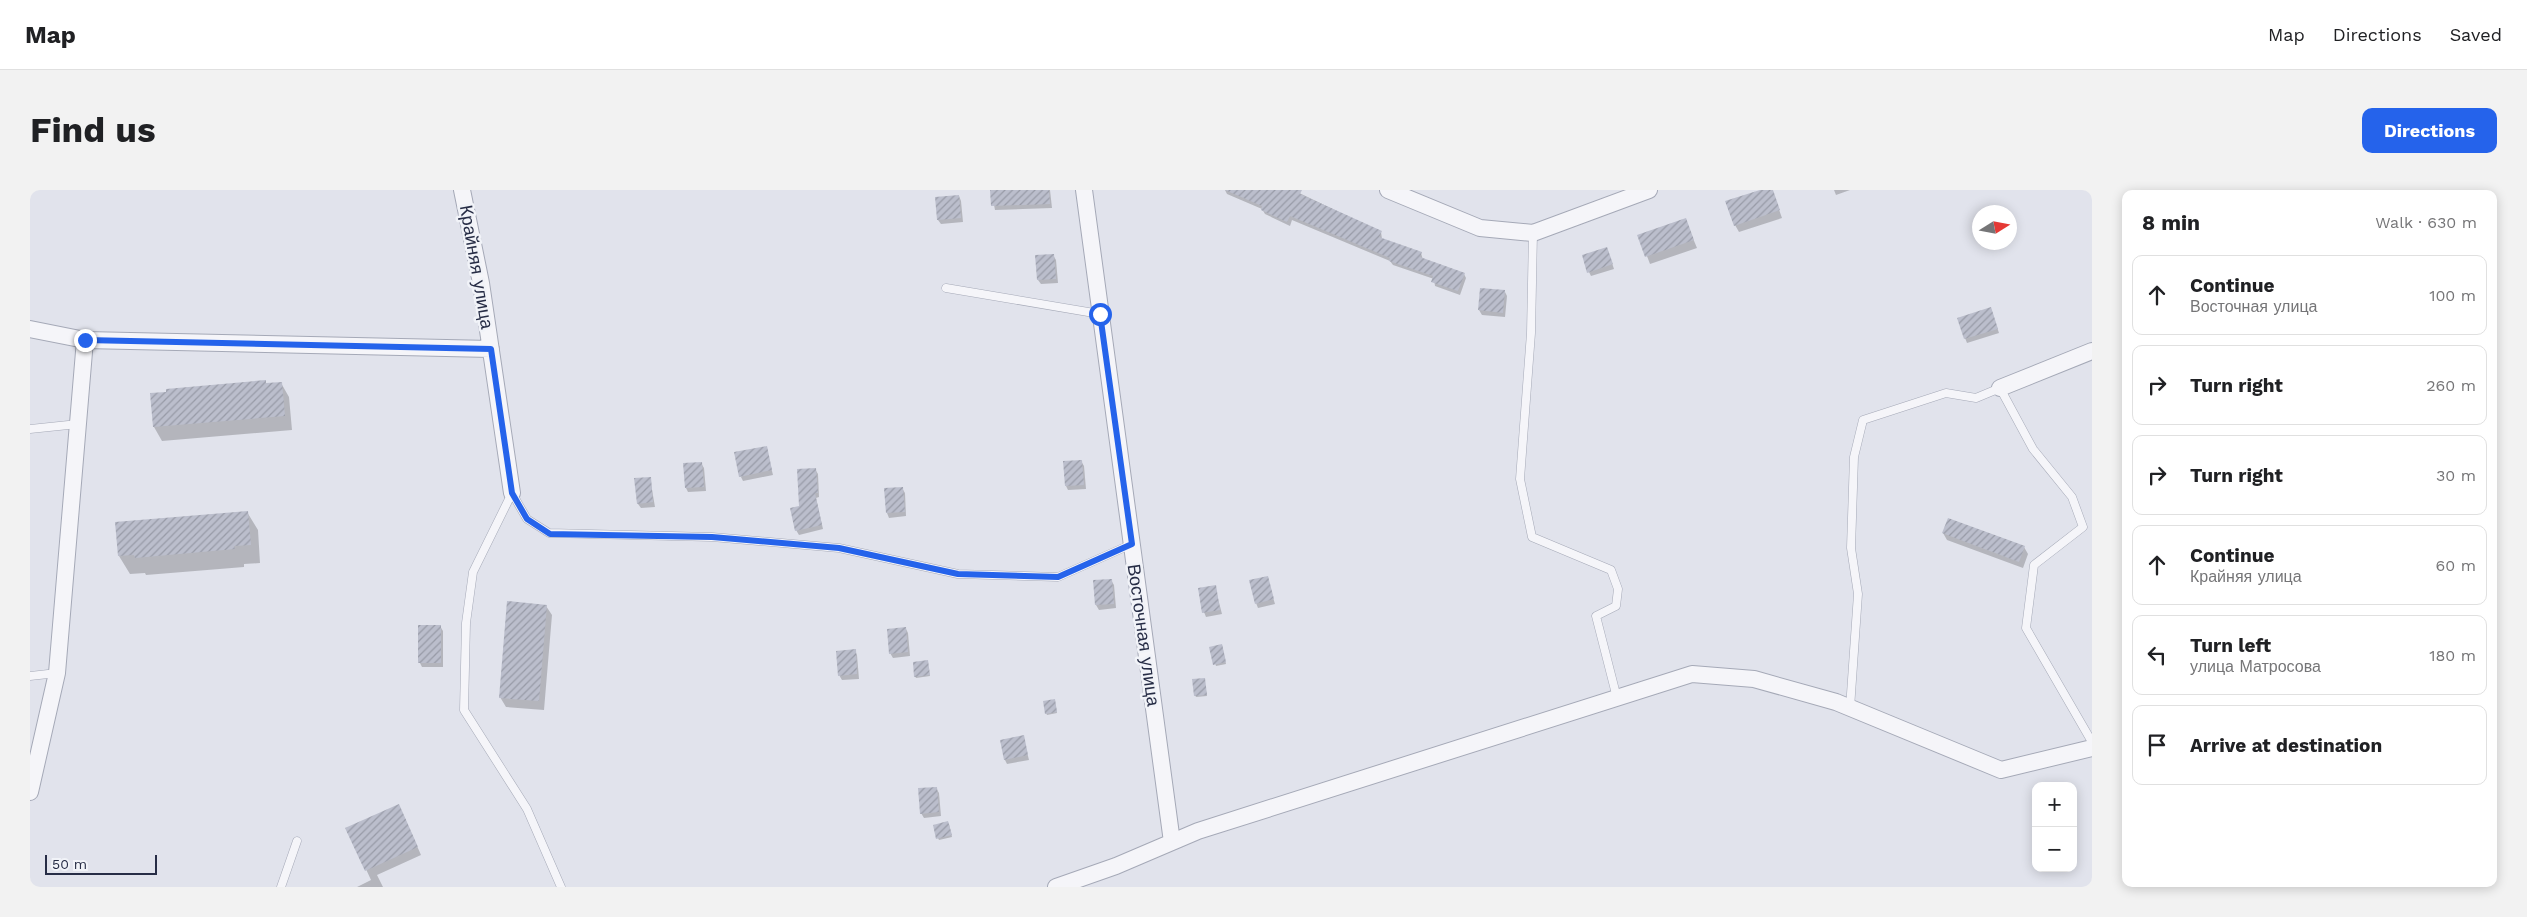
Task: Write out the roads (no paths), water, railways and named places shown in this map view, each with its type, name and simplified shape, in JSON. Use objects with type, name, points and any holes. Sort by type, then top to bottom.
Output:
[{"type":"street","name":"Крайняя улица","points":[[462,190],[481,283],[512,493]]},
{"type":"street","name":"Восточная улица","points":[[1084,190],[1172,842]]},
{"type":"street","points":[[1388,190],[1480,228],[1533,233],[1649,190]]},
{"type":"street","points":[[30,329],[85,340],[491,349]]},
{"type":"street","points":[[30,792],[57,673],[85,340]]},
{"type":"street","points":[[2000,388],[2092,351]]},
{"type":"street","points":[[1056,887],[1198,831],[1692,674],[1754,679],[1850,708],[2001,770],[2092,748]]},
{"type":"lane","points":[[1533,233],[1529,382],[1520,479],[1532,537],[1611,570],[1618,589],[1616,606],[1596,616],[1616,698]]},
{"type":"lane","points":[[946,288],[1100,314]]},
{"type":"lane","points":[[1850,708],[1858,594],[1851,548],[1854,457],[1864,420],[1946,393],[1976,398],[2000,388],[2033,449],[2072,497],[2082,527],[2034,565],[2026,628],[2092,742]]},
{"type":"lane","points":[[30,429],[78,424]]},
{"type":"lane","points":[[512,493],[527,519],[550,534],[712,537],[839,548],[958,574],[1058,577],[1132,544]]},
{"type":"lane","points":[[512,493],[474,572],[466,622],[464,710],[527,809],[561,887]]},
{"type":"lane","points":[[30,676],[57,673]]},
{"type":"lane","points":[[281,887],[297,840]]}]
